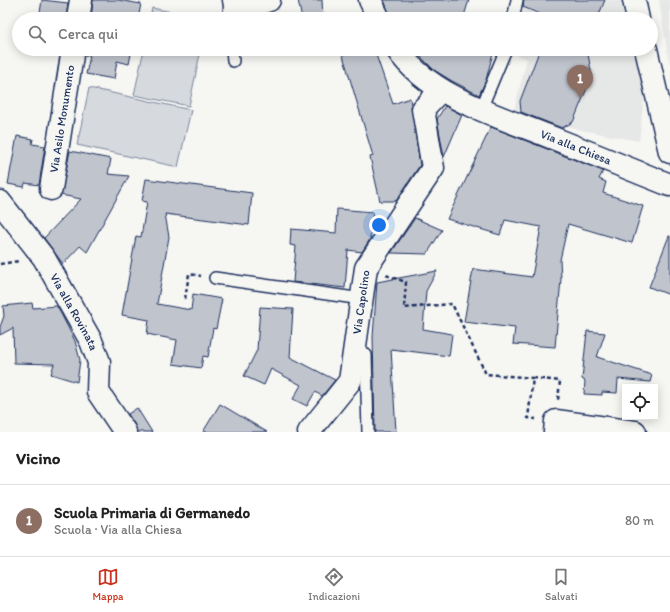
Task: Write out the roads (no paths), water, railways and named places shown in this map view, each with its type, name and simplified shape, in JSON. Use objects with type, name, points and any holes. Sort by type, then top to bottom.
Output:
[{"type":"street","points":[[79,12],[81,0]]},
{"type":"street","points":[[234,0],[251,6],[268,0]]},
{"type":"street","points":[[370,0],[376,12]]},
{"type":"street","points":[[634,0],[637,12]]},
{"type":"street","name":"Via Asilo Monumento","points":[[52,189],[72,56]]},
{"type":"street","name":"Via alla Chiesa","points":[[401,56],[441,90],[481,109],[670,185]]},
{"type":"street","points":[[648,56],[670,152]]},
{"type":"street","name":"Via Capolino","points":[[308,432],[350,381],[366,268],[433,168],[423,109],[441,90]]},
{"type":"street","name":"Via alla Rovinata","points":[[0,202],[44,258],[91,341],[99,362],[98,392],[125,432]]},
{"type":"street","points":[[555,427],[635,432]]},
{"type":"lane","points":[[229,0],[230,12]]},
{"type":"lane","points":[[514,12],[516,0]]},
{"type":"lane","points":[[233,56],[233,61]]},
{"type":"lane","points":[[481,109],[503,56]]},
{"type":"lane","points":[[216,278],[362,299]]},
{"type":"lane","points":[[355,347],[366,355],[368,432]]},
{"type":"place","name":"Scuola Primaria di Germanedo","points":[[580,98]]}]
